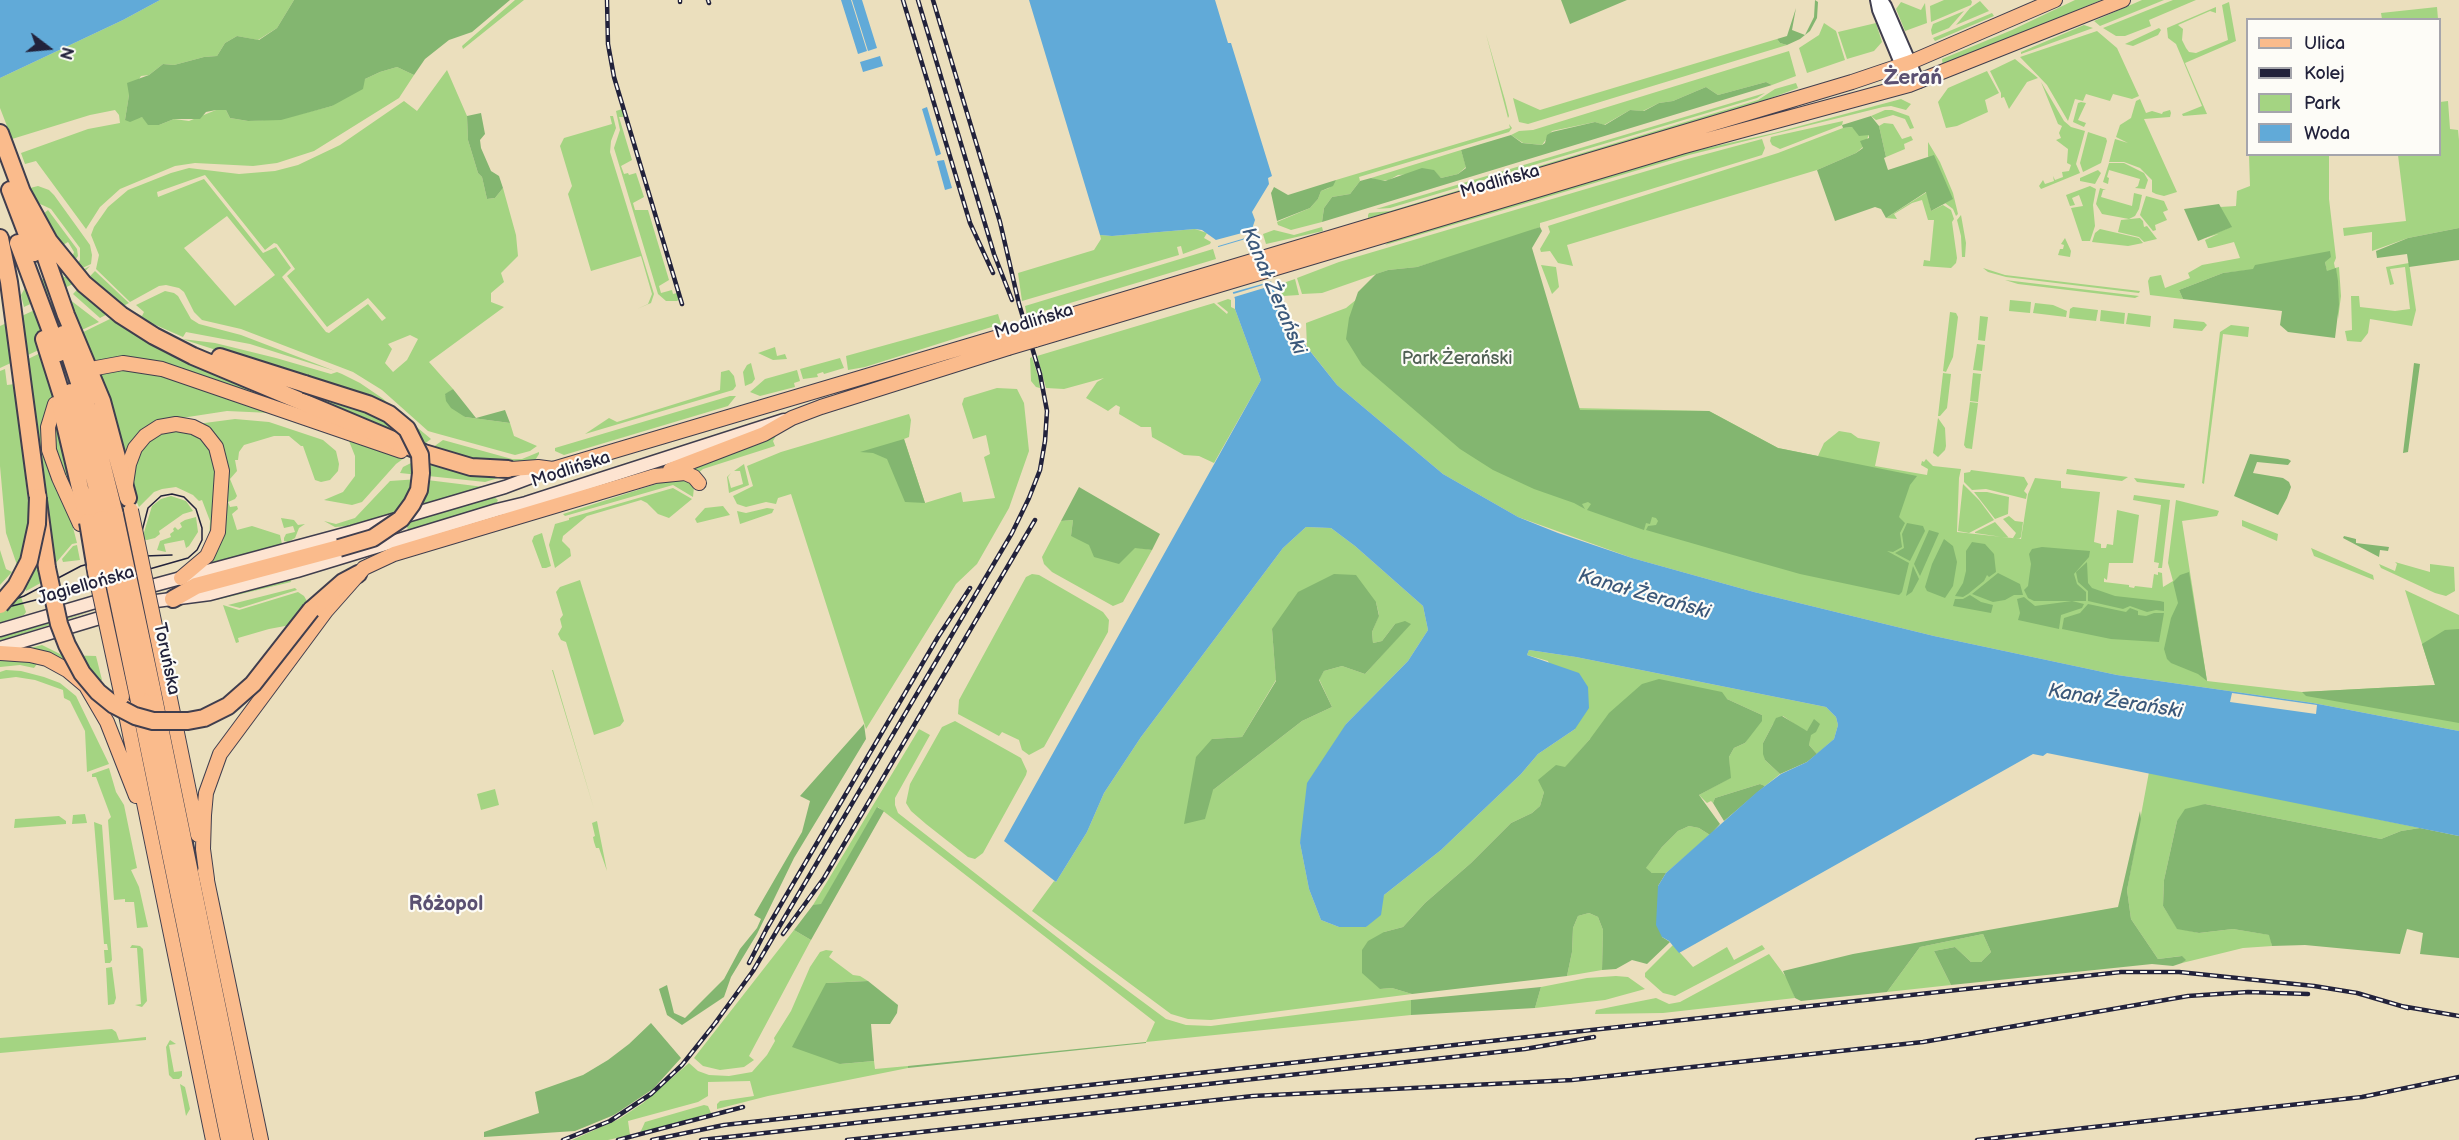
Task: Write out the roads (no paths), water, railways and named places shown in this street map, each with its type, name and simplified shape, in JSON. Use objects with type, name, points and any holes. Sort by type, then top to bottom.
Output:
[{"type":"highway","points":[[0,133],[9,196]]},
{"type":"highway","points":[[0,164],[9,196],[36,220],[34,269],[21,370],[53,602],[73,657],[87,679],[105,698],[122,710],[143,719],[162,722],[204,718],[228,706],[253,684],[311,610],[343,582],[358,574]]},
{"type":"highway","name":"Toruńska","points":[[9,196],[34,269],[91,418],[107,515],[145,690],[157,781],[229,1140]]},
{"type":"highway","points":[[0,224],[34,269]]},
{"type":"highway","points":[[0,238],[34,269],[84,284],[137,326],[193,356],[424,453],[463,465],[508,470]]},
{"type":"highway","points":[[137,326],[172,341],[380,409],[406,429],[417,447],[421,465],[420,482],[412,504],[393,526],[365,541],[205,584],[187,590],[173,599]]},
{"type":"highway","points":[[66,355],[107,515],[97,576]]},
{"type":"highway","points":[[0,605],[16,586],[29,561],[37,524],[38,497]]},
{"type":"highway","name":"Toruńska","points":[[157,781],[245,1140]]},
{"type":"main road","name":"Modlińska","points":[[181,578],[363,529],[505,487],[553,469],[1006,342],[1271,262],[1906,64],[2055,0]]},
{"type":"main road","name":"Modlińska","points":[[1271,262],[1914,83],[2123,0]]},
{"type":"main road","name":"Modlińska","points":[[173,599],[210,594],[315,566],[526,503],[759,426],[792,418],[1006,342]]},
{"type":"main road","points":[[96,368],[123,363],[153,367],[438,463],[474,469],[553,469]]},
{"type":"main road","points":[[55,404],[48,427],[49,450],[59,478],[107,515],[126,484],[131,459],[138,444],[149,432],[167,425],[185,425],[205,433],[214,443],[222,466],[218,532],[207,556],[181,578]]},
{"type":"main road","points":[[207,879],[203,849],[205,804],[212,773],[220,754],[296,650],[358,574],[373,563],[394,554],[646,479],[764,434],[792,418]]},
{"type":"main road","points":[[646,479],[678,473],[692,476],[699,483]]},
{"type":"main road","name":"Toruńska","points":[[97,576],[145,690],[157,781],[153,848],[213,1140]]},
{"type":"main road","name":"Jagiellońska","points":[[0,630],[181,578]]},
{"type":"main road","name":"Jagiellońska","points":[[0,648],[148,604],[173,599]]},
{"type":"main road","points":[[0,653],[30,655],[47,659],[67,670],[89,690],[107,722],[157,781]]},
{"type":"main road","name":"Toruńska","points":[[157,781],[207,879],[261,1140]]},
{"type":"street","points":[[1876,0],[1878,10],[1914,83]]},
{"type":"street","points":[[1882,0],[1887,6],[1906,64]]},
{"type":"water","points":[[0,0],[160,0],[0,78]]},
{"type":"water","points":[[841,0],[851,0],[867,51],[858,54]]},
{"type":"water","points":[[852,0],[862,0],[877,48],[868,51]]},
{"type":"water","name":"Kanał Żerański","points":[[1029,0],[1215,0],[1228,43],[1231,43],[1272,176],[1268,178],[1269,184],[1252,212],[1255,220],[1253,226],[1279,305],[1298,336],[1337,385],[1443,474],[1518,517],[1558,533],[1632,558],[1754,592],[1934,636],[2117,675],[2313,703],[2459,731],[2459,836],[2047,753],[2043,756],[2033,754],[1679,953],[1669,941],[1662,937],[1656,925],[1658,886],[1666,873],[1757,792],[1781,774],[1807,762],[1834,739],[1838,725],[1836,717],[1826,707],[1576,657],[1529,650],[1527,655],[1579,673],[1588,687],[1589,708],[1575,729],[1538,754],[1521,774],[1441,850],[1384,895],[1381,915],[1366,927],[1339,927],[1321,920],[1309,889],[1300,843],[1307,783],[1346,724],[1408,661],[1428,630],[1423,606],[1355,546],[1331,528],[1306,527],[1283,548],[1141,737],[1104,793],[1087,832],[1056,882],[1004,841],[1261,380],[1235,309],[1235,299],[1216,240],[1202,230],[1195,229],[1100,235]]},
{"type":"water","points":[[880,56],[883,66],[863,72],[860,62]]},
{"type":"water","points":[[927,107],[941,154],[936,156],[922,109]]},
{"type":"water","points":[[944,160],[952,188],[945,190],[937,161]]},
{"type":"tram line","points":[[0,605],[24,596],[81,566],[128,553],[141,535],[148,508],[161,496],[172,494],[184,497],[196,509],[202,528],[202,540],[197,550],[188,558],[0,609]]},
{"type":"tram line","points":[[118,562],[145,556],[172,555]]},
{"type":"railway","points":[[607,0],[608,44],[614,77],[682,304]]},
{"type":"railway","points":[[903,0],[970,223],[993,273]]},
{"type":"railway","points":[[918,0],[994,254],[1012,300]]},
{"type":"railway","points":[[713,1026],[753,971],[1012,533],[1040,470],[1047,411],[1040,374],[1019,304],[1000,222],[933,0]]},
{"type":"railway","points":[[783,934],[824,878],[1035,520]]},
{"type":"railway","points":[[749,963],[767,928],[938,637],[970,588]]},
{"type":"railway","points":[[652,1140],[724,1125],[2121,972],[2179,972],[2314,986],[2357,993],[2408,1008]]},
{"type":"railway","points":[[847,1140],[1253,1096],[1572,1080],[1923,1042],[2188,996],[2248,992],[2308,994]]},
{"type":"railway","points":[[2401,1006],[2459,1016]]},
{"type":"railway","points":[[563,1140],[610,1121],[651,1094],[682,1065],[717,1021]]},
{"type":"railway","points":[[701,1140],[1525,1049],[1594,1037]]},
{"type":"railway","points":[[1977,1140],[2362,1097],[2459,1077]]},
{"type":"railway","points":[[618,1140],[743,1107]]},
{"type":"district","name":"Żerań","points":[[1913,79]]},
{"type":"district","name":"Różopol","points":[[446,905]]},
{"type":"park label","name":"Park Żerański","points":[[1457,359]]}]
